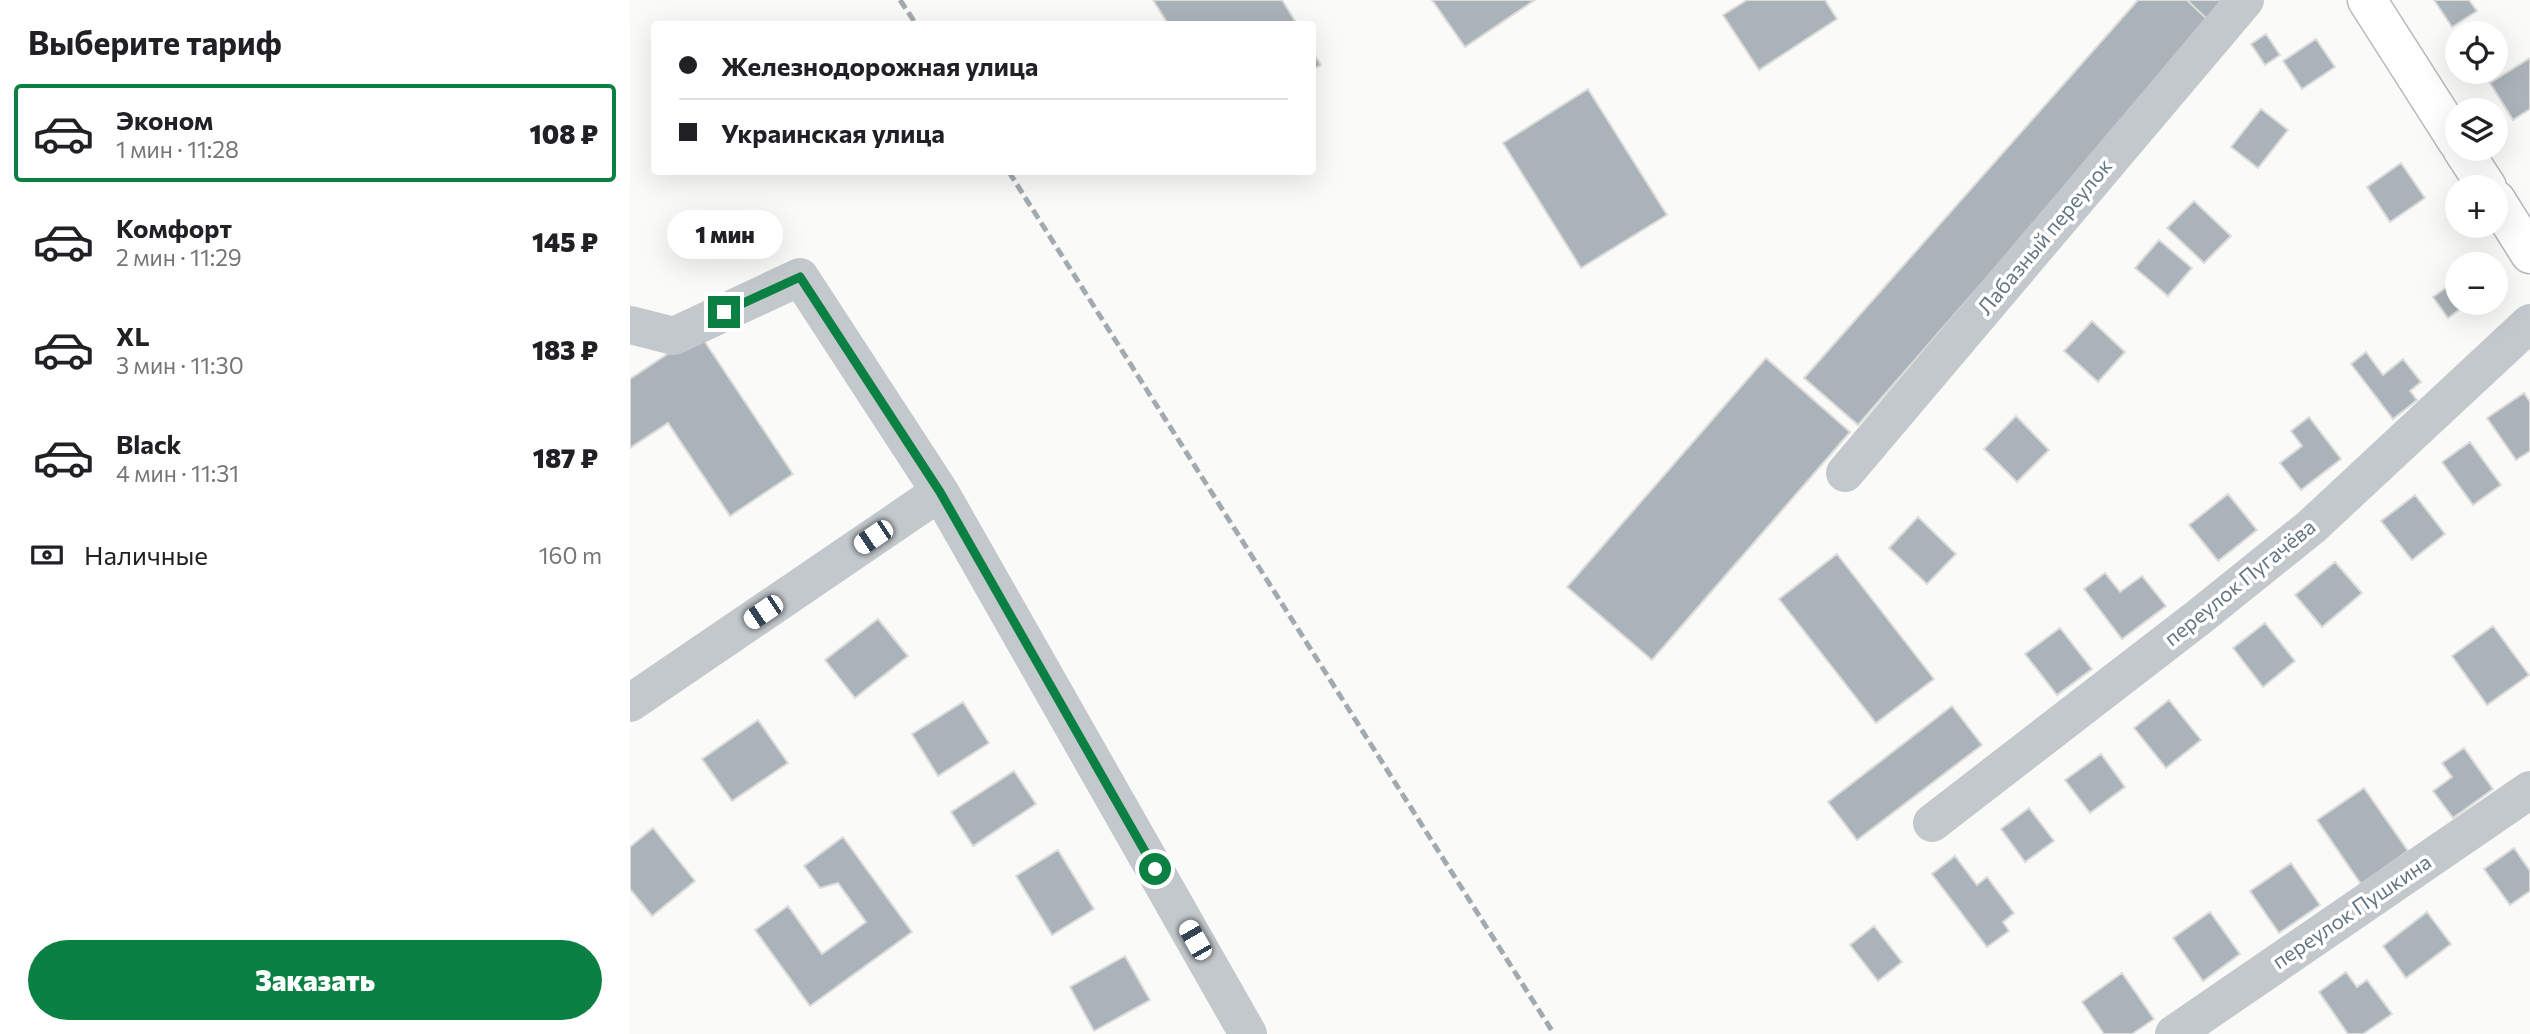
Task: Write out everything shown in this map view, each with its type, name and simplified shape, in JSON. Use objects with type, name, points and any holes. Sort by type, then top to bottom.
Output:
[{"type":"main road","points":[[2367,0],[2445,122]]},
{"type":"main road","points":[[2508,219],[2530,254]]},
{"type":"street","name":"Лабазный переулок","points":[[1845,473],[2245,0]]},
{"type":"street","points":[[630,325],[674,336],[800,277],[940,492],[1248,1034]]},
{"type":"street","name":"переулок Пугачёва","points":[[1932,823],[2311,527],[2530,323]]},
{"type":"street","points":[[630,703],[940,492]]},
{"type":"street","name":"переулок Пушкина","points":[[2174,1034],[2530,790]]},
{"type":"building","points":[[1153,0],[1282,0],[1295,21],[1166,21]]},
{"type":"building","points":[[1432,0],[1535,0],[1465,47]]},
{"type":"building","points":[[1747,0],[1825,0],[1837,19],[1759,70],[1723,15]]},
{"type":"building","points":[[2138,0],[2187,0],[2210,22],[1858,425],[1804,378]]},
{"type":"building","points":[[2187,0],[2222,0],[2210,22]]},
{"type":"building","points":[[2434,0],[2469,0],[2477,11],[2461,21],[2448,21]]},
{"type":"building","points":[[2266,34],[2280,55],[2265,65],[2251,44]]},
{"type":"building","points":[[2316,39],[2335,67],[2302,89],[2283,61]]},
{"type":"building","points":[[2530,58],[2530,109],[2513,120],[2508,112],[2508,98],[2499,98],[2491,84],[2508,84],[2508,72]]},
{"type":"building","points":[[1588,89],[1667,215],[1581,268],[1503,143]]},
{"type":"building","points":[[2261,109],[2288,130],[2258,168],[2231,147]]},
{"type":"building","points":[[2401,163],[2425,198],[2390,222],[2367,187]]},
{"type":"building","points":[[2194,201],[2231,236],[2204,263],[2167,228]]},
{"type":"building","points":[[2159,240],[2192,268],[2168,296],[2135,268]]},
{"type":"building","points":[[2445,288],[2445,314],[2433,297]]},
{"type":"building","points":[[2092,321],[2125,352],[2098,382],[2064,351]]},
{"type":"building","points":[[699,333],[793,474],[730,516],[668,423],[630,448],[630,379]]},
{"type":"building","points":[[2366,352],[2383,375],[2403,359],[2421,382],[2410,391],[2417,400],[2393,419],[2351,364]]},
{"type":"building","points":[[1766,358],[1850,432],[1652,660],[1567,587]]},
{"type":"building","points":[[2524,393],[2530,402],[2530,451],[2516,460],[2487,418]]},
{"type":"building","points":[[2016,416],[2049,450],[2017,482],[1984,449]]},
{"type":"building","points":[[2309,417],[2341,459],[2301,490],[2280,463],[2302,446],[2291,431]]},
{"type":"building","points":[[2470,442],[2501,485],[2473,505],[2442,462]]},
{"type":"building","points":[[2228,494],[2257,530],[2218,561],[2189,525]]},
{"type":"building","points":[[2415,495],[2445,534],[2412,560],[2381,521]]},
{"type":"building","points":[[1918,517],[1956,554],[1927,584],[1889,548]]},
{"type":"building","points":[[1837,554],[1934,679],[1876,723],[1779,599]]},
{"type":"building","points":[[2335,562],[2362,593],[2322,627],[2295,595]]},
{"type":"building","points":[[2105,573],[2120,592],[2142,576],[2166,606],[2122,639],[2084,589]]},
{"type":"building","points":[[878,619],[908,656],[855,698],[825,660]]},
{"type":"building","points":[[2265,623],[2295,661],[2263,687],[2233,648]]},
{"type":"building","points":[[2493,626],[2529,675],[2487,705],[2452,656]]},
{"type":"building","points":[[2060,628],[2092,669],[2057,695],[2025,654]]},
{"type":"building","points":[[2169,700],[2201,740],[2166,768],[2134,728]]},
{"type":"building","points":[[963,702],[989,743],[938,776],[912,734]]},
{"type":"building","points":[[1952,706],[1982,745],[1857,840],[1828,802]]},
{"type":"building","points":[[758,720],[788,763],[732,801],[702,759]]},
{"type":"building","points":[[2464,748],[2493,789],[2453,818],[2433,791],[2452,777],[2442,763]]},
{"type":"building","points":[[2101,754],[2125,787],[2090,813],[2065,780]]},
{"type":"building","points":[[1014,771],[1036,804],[973,846],[951,812]]},
{"type":"building","points":[[2364,788],[2408,851],[2361,884],[2317,820]]},
{"type":"building","points":[[2029,808],[2054,841],[2025,862],[2001,829]]},
{"type":"building","points":[[653,828],[695,881],[652,916],[630,889],[630,847]]},
{"type":"building","points":[[843,837],[912,932],[810,1006],[755,930],[788,906],[822,954],[866,922],[838,883],[820,888],[804,866]]},
{"type":"building","points":[[2514,848],[2530,871],[2530,891],[2510,905],[2484,869]]},
{"type":"building","points":[[1058,850],[1094,909],[1052,935],[1016,876]]},
{"type":"building","points":[[1955,856],[1977,885],[1987,877],[2014,913],[2003,922],[2009,931],[1987,947],[1932,874]]},
{"type":"building","points":[[2291,863],[2320,905],[2279,933],[2250,891]]},
{"type":"building","points":[[2210,912],[2240,954],[2203,981],[2173,938]]},
{"type":"building","points":[[2427,912],[2451,944],[2406,978],[2383,946]]},
{"type":"building","points":[[1874,926],[1902,962],[1878,981],[1850,945]]},
{"type":"building","points":[[1125,956],[1150,1000],[1094,1031],[1070,987]]},
{"type":"building","points":[[2346,972],[2357,987],[2367,980],[2392,1014],[2363,1034],[2348,1034],[2319,992]]},
{"type":"building","points":[[2122,973],[2154,1019],[2132,1034],[2104,1034],[2082,1002]]},
{"type":"railway","points":[[900,0],[914,21]]},
{"type":"railway","points":[[1011,175],[1554,1034]]},
{"type":"route","points":[[724,312],[800,277],[940,492],[1155,869]]}]
